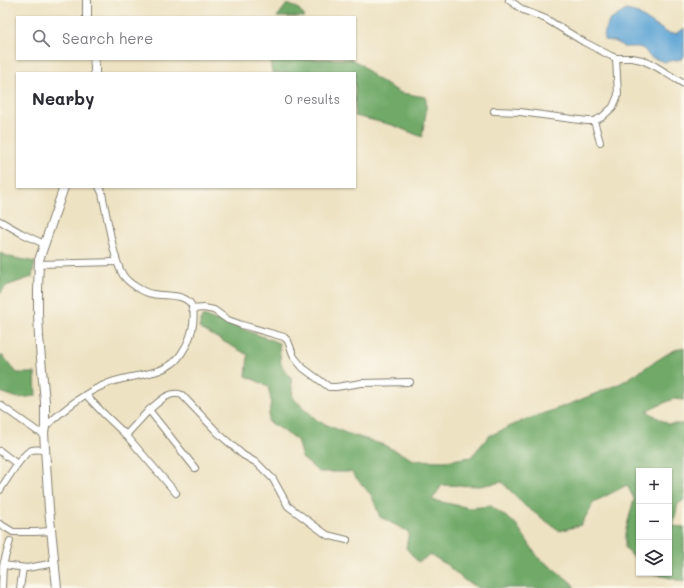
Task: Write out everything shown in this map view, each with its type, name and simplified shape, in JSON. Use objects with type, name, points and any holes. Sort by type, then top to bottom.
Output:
[{"type":"street","points":[[87,0],[87,16]]},
{"type":"street","points":[[509,0],[523,10],[546,19],[611,56],[616,58],[632,58],[642,60],[655,66],[684,84]]},
{"type":"street","points":[[494,111],[520,112],[594,121],[602,117],[613,107],[616,101],[618,95],[616,58]]},
{"type":"street","points":[[94,60],[95,72]]},
{"type":"street","points":[[594,121],[600,142]]},
{"type":"street","points":[[57,588],[45,450],[45,402],[39,338],[38,290],[39,260],[64,188]]},
{"type":"street","points":[[0,405],[37,431],[44,430],[59,414],[93,390],[106,384],[156,372],[174,363],[190,338],[194,315],[192,305],[189,301],[182,298],[153,294],[141,290],[123,276],[117,262],[100,188]]},
{"type":"street","points":[[0,221],[3,225],[44,244]]},
{"type":"street","points":[[39,264],[117,262]]},
{"type":"street","points":[[192,309],[204,308],[214,310],[228,320],[284,337],[288,341],[294,357],[303,368],[329,387],[362,383],[410,382]]},
{"type":"street","points":[[126,435],[149,410],[164,398],[170,394],[177,393],[182,395],[218,433],[243,455],[257,463],[265,471],[273,480],[288,506],[327,534],[347,540]]},
{"type":"street","points":[[86,395],[126,435],[176,493]]},
{"type":"street","points":[[149,410],[195,468]]},
{"type":"street","points":[[0,488],[26,453],[32,450],[45,450]]},
{"type":"street","points":[[0,451],[17,464]]},
{"type":"street","points":[[0,524],[13,532],[51,531]]},
{"type":"street","points":[[2,588],[3,565],[10,541]]},
{"type":"street","points":[[3,565],[27,568],[55,563]]},
{"type":"street","points":[[20,588],[23,568]]},
{"type":"green space","points":[[287,4],[298,8],[304,16],[278,16]]},
{"type":"green space","points":[[270,60],[353,60],[362,65],[375,78],[401,93],[426,97],[426,113],[422,137],[392,125],[356,116],[356,72],[272,72]]},
{"type":"green space","points":[[0,253],[10,257],[35,262],[32,277],[6,286],[0,294]]},
{"type":"green space","points":[[202,316],[230,324],[279,343],[281,365],[291,378],[293,398],[318,421],[346,433],[384,445],[414,460],[445,461],[471,457],[489,436],[522,421],[570,404],[621,383],[672,351],[684,347],[684,400],[673,399],[647,411],[668,424],[684,424],[684,500],[678,504],[673,526],[684,527],[684,582],[662,576],[672,576],[672,468],[636,468],[636,560],[625,548],[625,533],[634,499],[627,485],[594,502],[581,525],[560,531],[525,506],[502,482],[480,486],[442,485],[432,500],[470,508],[491,506],[516,524],[538,557],[571,582],[575,588],[478,588],[464,580],[447,565],[431,555],[418,562],[406,548],[409,532],[380,517],[372,496],[351,472],[319,472],[302,458],[297,440],[268,421],[271,400],[268,386],[246,376],[248,355],[199,328]]},
{"type":"green space","points":[[0,356],[3,356],[17,373],[35,373],[36,396],[18,398],[0,392]]},
{"type":"water","points":[[626,10],[635,12],[669,33],[674,34],[680,32],[684,28],[684,56],[682,59],[665,62],[650,57],[644,49],[638,47],[623,47],[617,42],[604,40],[604,34],[609,21]]}]
